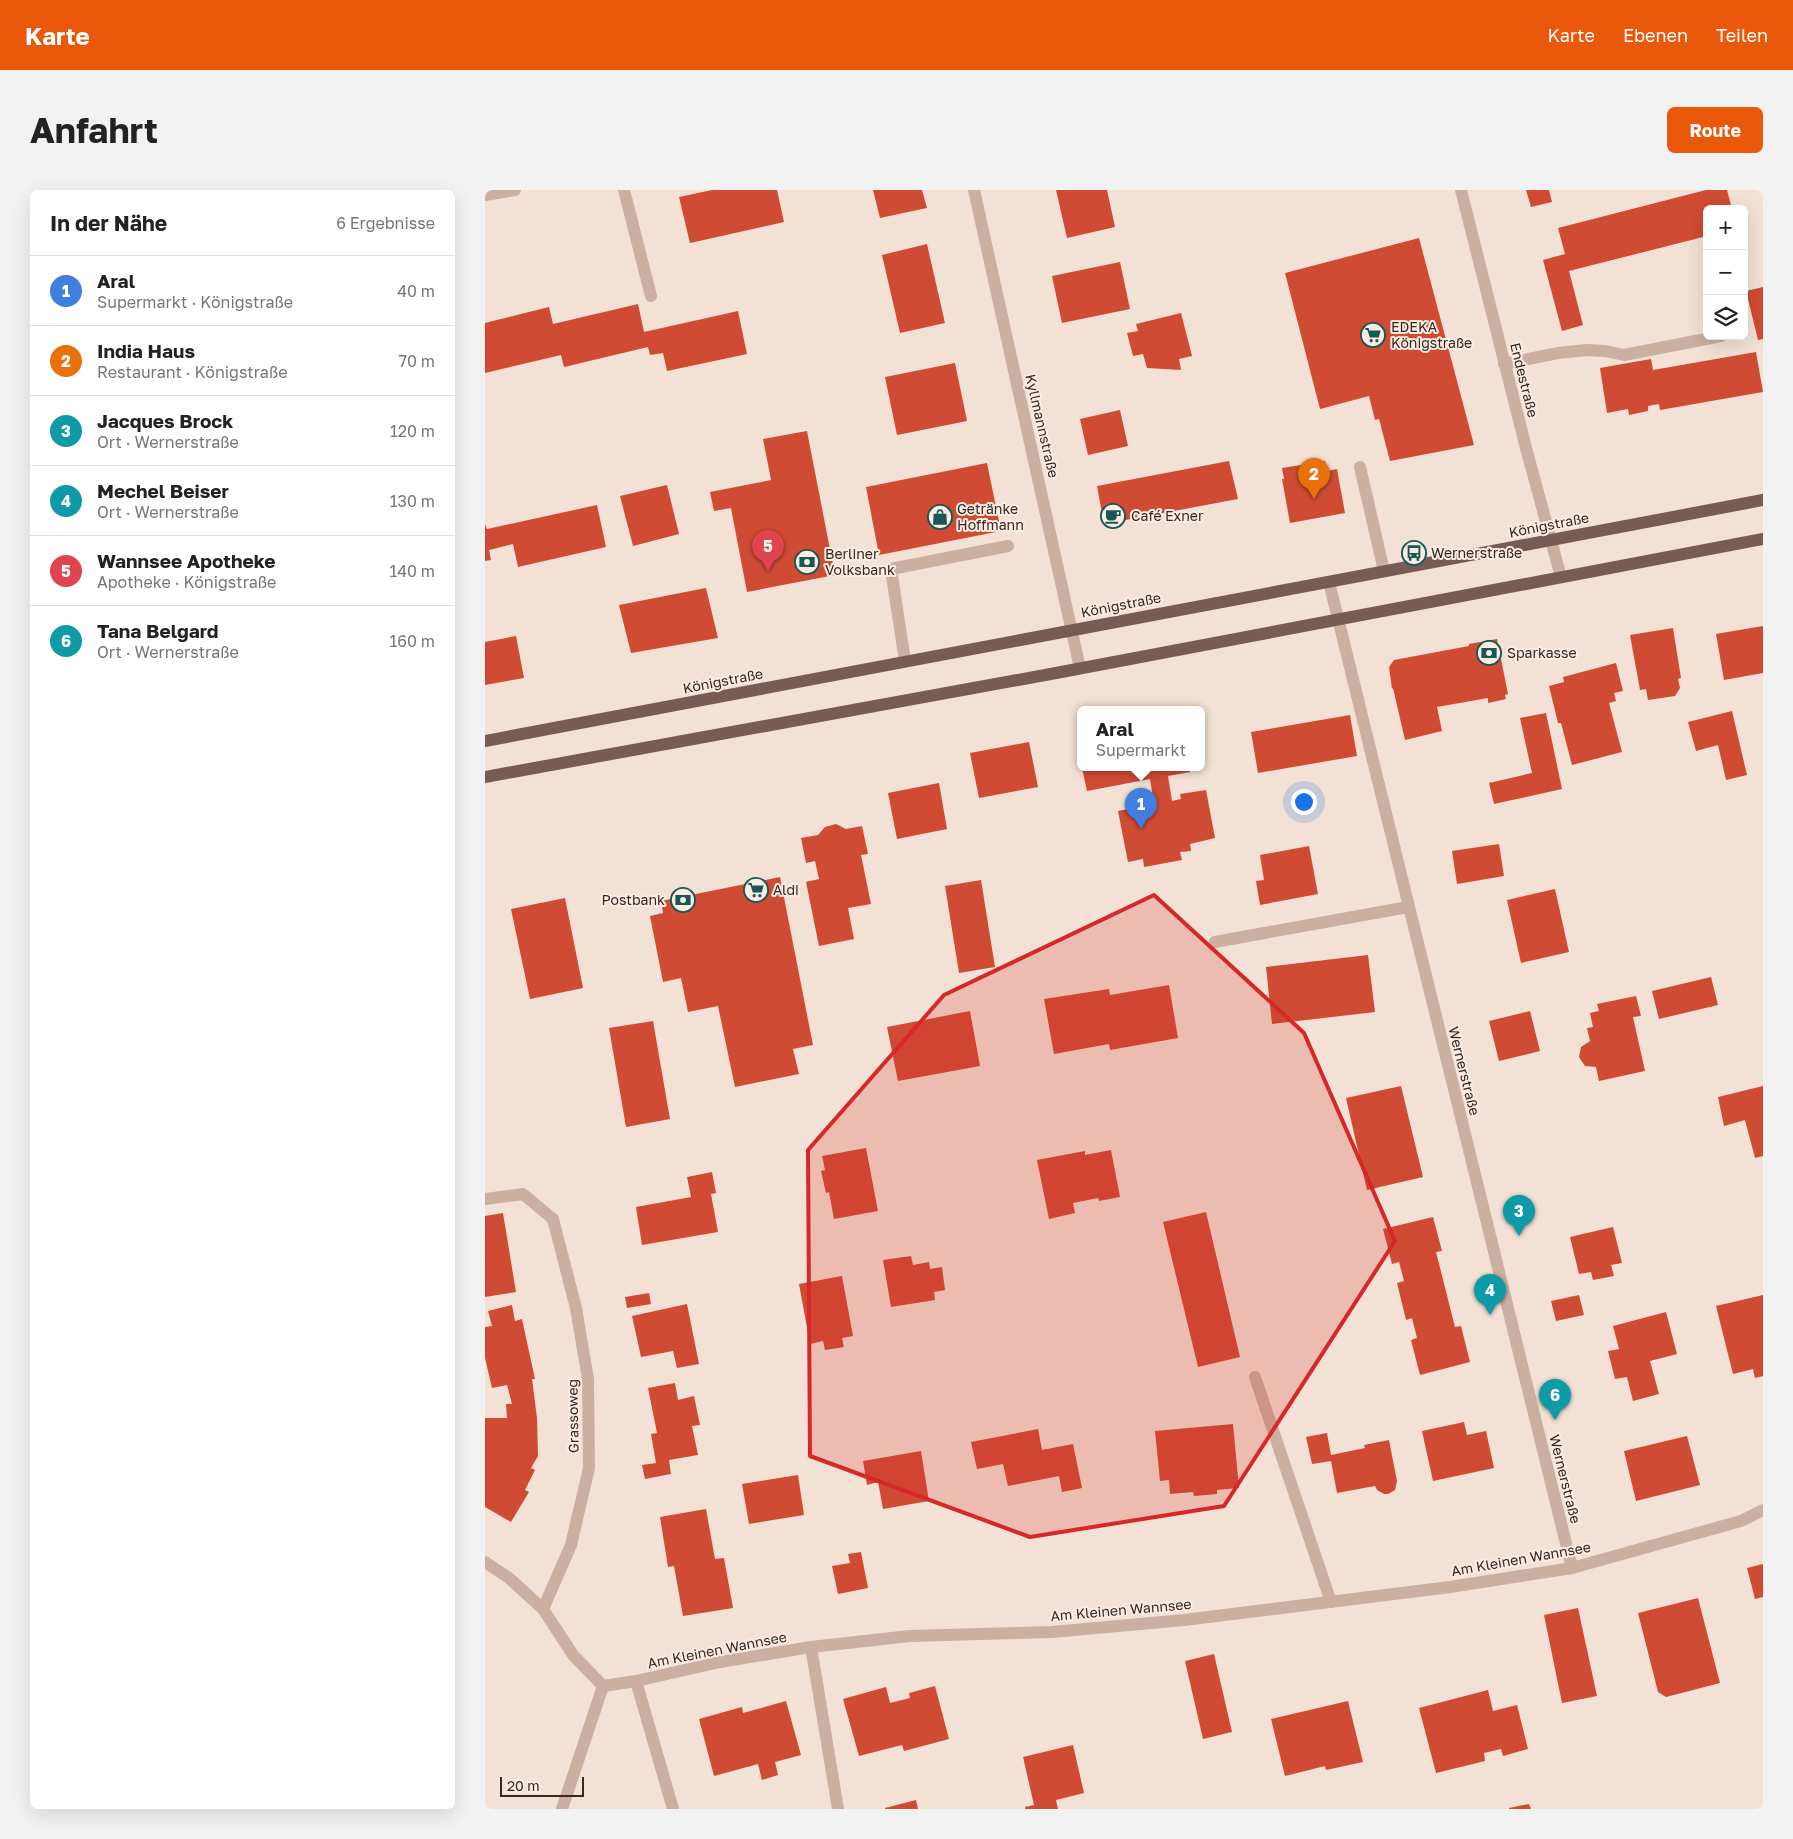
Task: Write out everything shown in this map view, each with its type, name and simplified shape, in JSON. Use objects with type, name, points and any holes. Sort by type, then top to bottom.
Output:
[{"type":"main road","name":"Königstraße","points":[[485,741],[1763,500]]},
{"type":"main road","points":[[485,778],[1763,540]]},
{"type":"street","points":[[485,195],[515,190]]},
{"type":"street","points":[[624,190],[651,296]]},
{"type":"street","name":"Kyllmannstraße","points":[[974,190],[1080,668]]},
{"type":"street","name":"Endestraße","points":[[1461,190],[1504,364],[1561,577]]},
{"type":"street","points":[[1504,364],[1579,350],[1605,351],[1623,356],[1703,340]]},
{"type":"street","points":[[1360,467],[1384,571]]},
{"type":"street","points":[[905,662],[891,568],[1008,546]]},
{"type":"street","name":"Wernerstraße","points":[[1329,582],[1572,1568]]},
{"type":"street","points":[[1215,942],[1408,907]]},
{"type":"street","name":"Grassoweg","points":[[485,1199],[523,1194],[553,1219],[576,1308],[589,1379],[589,1468],[571,1545],[543,1608]]},
{"type":"street","points":[[1255,1377],[1331,1602]]},
{"type":"street","name":"Am Kleinen Wannsee","points":[[603,1686],[636,1681],[720,1662],[811,1648],[911,1636],[1052,1632],[1184,1620],[1450,1587],[1572,1568],[1741,1521],[1763,1510]]},
{"type":"street","points":[[485,1562],[509,1578],[543,1608],[573,1654],[603,1686],[562,1809]]},
{"type":"street","points":[[811,1648],[838,1809]]},
{"type":"street","points":[[636,1681],[673,1809]]},
{"type":"highlighted area","points":[[1154,895],[1304,1033],[1395,1241],[1224,1506],[1030,1537],[810,1456],[808,1150],[944,995]]},
{"type":"building","points":[[712,190],[777,190],[784,222],[690,243],[679,197]]},
{"type":"building","points":[[873,190],[922,190],[927,208],[880,218]]},
{"type":"building","points":[[1056,190],[1107,190],[1115,227],[1067,238]]},
{"type":"building","points":[[1526,190],[1549,190],[1552,202],[1531,207]]},
{"type":"building","points":[[1706,190],[1727,190],[1731,205],[1703,205],[1703,237],[1569,271],[1583,325],[1562,331],[1543,260],[1565,254],[1558,228]]},
{"type":"building","name":"EDEKA Königstraße","points":[[1419,238],[1474,445],[1390,461],[1379,419],[1375,420],[1369,396],[1320,409],[1285,273]]},
{"type":"building","points":[[927,244],[945,323],[900,333],[882,255]]},
{"type":"building","points":[[1120,262],[1130,309],[1062,323],[1052,276]]},
{"type":"building","points":[[1763,287],[1763,339],[1758,340],[1748,299],[1748,291]]},
{"type":"building","points":[[638,304],[644,332],[738,311],[747,354],[667,371],[663,353],[650,355],[648,347],[564,367],[561,355],[485,373],[485,323],[549,307],[553,324]]},
{"type":"building","points":[[1181,313],[1192,356],[1179,359],[1181,370],[1147,368],[1143,354],[1133,356],[1127,333],[1138,331],[1136,324]]},
{"type":"building","points":[[1756,352],[1763,392],[1660,410],[1659,404],[1648,406],[1648,411],[1629,415],[1628,409],[1607,413],[1600,368],[1651,359],[1653,370]]},
{"type":"building","points":[[955,363],[967,421],[897,435],[885,377]]},
{"type":"building","points":[[1120,410],[1128,446],[1088,455],[1080,419]]},
{"type":"building","points":[[807,431],[835,575],[747,592],[731,508],[714,511],[710,492],[771,480],[763,439]]},
{"type":"building","points":[[1229,461],[1238,499],[1104,524],[1097,486]]},
{"type":"building","points":[[1325,461],[1327,471],[1337,469],[1345,513],[1290,523],[1282,479],[1284,479],[1282,468]]},
{"type":"building","points":[[987,463],[1001,531],[879,555],[866,487]]},
{"type":"building","points":[[667,485],[679,534],[633,546],[620,496]]},
{"type":"building","points":[[597,505],[606,547],[518,567],[513,544],[489,550],[491,560],[485,561],[485,524],[487,529]]},
{"type":"building","points":[[706,588],[718,638],[631,653],[619,605]]},
{"type":"building","points":[[1763,626],[1763,673],[1724,680],[1716,634]]},
{"type":"building","points":[[1673,628],[1681,678],[1678,679],[1680,688],[1675,696],[1648,700],[1646,689],[1640,690],[1630,635]]},
{"type":"building","points":[[516,636],[524,678],[485,685],[485,642]]},
{"type":"building","points":[[1497,639],[1508,694],[1505,695],[1506,699],[1488,703],[1488,698],[1437,707],[1442,731],[1405,740],[1392,689],[1389,667],[1394,660]]},
{"type":"building","points":[[1616,663],[1623,691],[1614,693],[1616,701],[1609,703],[1622,752],[1572,765],[1561,723],[1558,723],[1549,686],[1564,682],[1563,677]]},
{"type":"building","points":[[1732,711],[1747,775],[1726,780],[1718,745],[1696,751],[1688,722]]},
{"type":"building","points":[[1546,713],[1562,789],[1494,804],[1489,783],[1532,773],[1520,718]]},
{"type":"building","points":[[1350,715],[1357,756],[1258,773],[1251,732]]},
{"type":"building","points":[[1029,742],[1038,787],[979,798],[970,753]]},
{"type":"building","points":[[1083,771],[1190,771],[1168,776],[1172,801],[1181,799],[1180,794],[1206,790],[1215,838],[1190,844],[1191,851],[1180,852],[1182,860],[1144,867],[1143,859],[1128,862],[1118,811],[1154,804],[1150,779],[1087,791]]},
{"type":"building","points":[[939,783],[947,829],[897,839],[888,793]]},
{"type":"building","points":[[836,824],[846,829],[862,826],[868,854],[861,855],[871,904],[848,908],[854,939],[819,946],[806,882],[819,879],[815,861],[806,863],[801,838],[818,835],[825,827]]},
{"type":"building","points":[[1499,844],[1504,876],[1457,884],[1452,851]]},
{"type":"building","points":[[1309,846],[1318,894],[1260,905],[1256,881],[1264,880],[1260,855]]},
{"type":"building","points":[[780,877],[813,1045],[793,1049],[799,1074],[735,1087],[718,1006],[688,1012],[681,978],[663,982],[650,916],[663,913],[661,901]]},
{"type":"building","points":[[981,880],[995,967],[959,973],[945,886]]},
{"type":"building","points":[[1555,889],[1569,952],[1521,963],[1507,900]]},
{"type":"building","points":[[565,898],[583,988],[530,999],[511,909]]},
{"type":"building","points":[[1368,955],[1375,1012],[1272,1024],[1266,967]]},
{"type":"building","points":[[1711,977],[1718,1005],[1659,1019],[1652,991]]},
{"type":"building","points":[[1169,985],[1178,1038],[1110,1050],[1109,1044],[1054,1054],[1044,999],[1109,989],[1110,995]]},
{"type":"building","points":[[1636,996],[1641,1016],[1633,1017],[1645,1071],[1599,1081],[1596,1067],[1585,1066],[1579,1057],[1581,1047],[1590,1041],[1587,1028],[1593,1027],[1590,1013],[1599,1011],[1597,1004]]},
{"type":"building","points":[[970,1011],[980,1066],[898,1081],[887,1027]]},
{"type":"building","points":[[1530,1011],[1540,1051],[1499,1061],[1489,1021]]},
{"type":"building","points":[[653,1021],[670,1119],[626,1127],[609,1028]]},
{"type":"building","points":[[1401,1086],[1423,1177],[1367,1190],[1346,1098]]},
{"type":"building","points":[[1763,1086],[1763,1156],[1755,1158],[1745,1120],[1724,1126],[1718,1097]]},
{"type":"building","points":[[866,1148],[878,1211],[834,1219],[829,1192],[826,1193],[821,1171],[825,1170],[822,1156]]},
{"type":"building","points":[[1111,1150],[1120,1197],[1099,1201],[1098,1198],[1073,1203],[1075,1213],[1049,1219],[1037,1160],[1085,1151],[1085,1155]]},
{"type":"building","points":[[712,1172],[716,1193],[711,1194],[718,1232],[642,1245],[636,1207],[691,1197],[687,1177]]},
{"type":"building","points":[[1206,1212],[1240,1357],[1198,1367],[1163,1222]]},
{"type":"building","points":[[503,1213],[516,1292],[485,1297],[485,1216]]},
{"type":"building","points":[[1433,1217],[1442,1251],[1436,1252],[1455,1327],[1461,1326],[1470,1362],[1420,1375],[1411,1340],[1417,1338],[1412,1318],[1406,1320],[1397,1283],[1404,1281],[1399,1262],[1392,1264],[1383,1229]]},
{"type":"building","points":[[1613,1227],[1622,1263],[1611,1265],[1614,1276],[1593,1280],[1591,1272],[1579,1274],[1570,1237]]},
{"type":"building","points":[[911,1256],[913,1265],[929,1262],[930,1269],[942,1267],[945,1290],[934,1292],[935,1300],[891,1307],[883,1260]]},
{"type":"building","points":[[842,1276],[853,1336],[842,1338],[844,1347],[825,1350],[823,1341],[810,1344],[799,1284]]},
{"type":"building","points":[[649,1293],[651,1304],[627,1308],[625,1297]]},
{"type":"building","points":[[1579,1295],[1584,1315],[1556,1321],[1551,1301]]},
{"type":"building","points":[[1763,1295],[1763,1376],[1755,1378],[1753,1369],[1733,1374],[1716,1306]]},
{"type":"building","points":[[687,1304],[699,1364],[677,1368],[673,1351],[641,1357],[632,1316]]},
{"type":"building","points":[[512,1305],[515,1321],[522,1319],[535,1379],[532,1379],[537,1418],[538,1456],[531,1468],[535,1470],[525,1490],[529,1492],[511,1522],[485,1507],[485,1418],[507,1418],[506,1404],[512,1404],[507,1385],[492,1388],[485,1358],[485,1327],[492,1326],[488,1311]]},
{"type":"building","points":[[1666,1312],[1677,1354],[1650,1361],[1659,1394],[1633,1401],[1627,1377],[1615,1379],[1608,1351],[1619,1349],[1613,1326]]},
{"type":"building","points":[[675,1383],[678,1400],[694,1396],[700,1425],[692,1426],[698,1455],[669,1460],[671,1474],[645,1479],[642,1465],[656,1463],[651,1434],[657,1433],[648,1388]]},
{"type":"building","points":[[1464,1422],[1467,1435],[1486,1431],[1494,1468],[1433,1481],[1422,1431]]},
{"type":"building","points":[[1233,1424],[1239,1488],[1217,1490],[1217,1494],[1194,1496],[1193,1492],[1170,1494],[1169,1480],[1160,1481],[1155,1431]]},
{"type":"building","points":[[1038,1429],[1042,1450],[1073,1444],[1082,1488],[1062,1492],[1059,1476],[1008,1486],[1003,1464],[977,1469],[971,1442]]},
{"type":"building","points":[[1327,1433],[1331,1455],[1365,1448],[1364,1445],[1389,1440],[1397,1481],[1395,1490],[1384,1494],[1377,1490],[1375,1486],[1337,1493],[1331,1461],[1312,1464],[1306,1437]]},
{"type":"building","points":[[1687,1436],[1700,1485],[1636,1501],[1624,1451]]},
{"type":"building","points":[[921,1451],[929,1501],[883,1509],[878,1482],[867,1485],[863,1461]]},
{"type":"building","points":[[798,1475],[804,1515],[749,1524],[742,1484]]},
{"type":"building","points":[[706,1509],[715,1559],[724,1558],[733,1608],[683,1616],[674,1566],[668,1567],[660,1517]]},
{"type":"building","points":[[861,1552],[868,1588],[838,1594],[832,1566],[850,1563],[848,1554]]},
{"type":"building","points":[[1763,1564],[1763,1597],[1755,1599],[1747,1568]]},
{"type":"building","points":[[1698,1598],[1720,1683],[1666,1697],[1658,1692],[1638,1613]]},
{"type":"building","points":[[1578,1608],[1597,1696],[1562,1703],[1544,1615]]},
{"type":"building","points":[[1214,1654],[1232,1732],[1203,1739],[1185,1661]]},
{"type":"building","points":[[935,1686],[949,1739],[904,1751],[902,1745],[859,1756],[843,1699],[886,1687],[890,1703],[910,1698],[909,1693]]},
{"type":"building","points":[[1488,1690],[1493,1711],[1517,1705],[1528,1749],[1503,1756],[1501,1749],[1484,1753],[1485,1761],[1436,1773],[1419,1708]]},
{"type":"building","points":[[786,1701],[801,1755],[775,1762],[778,1775],[762,1780],[758,1764],[714,1776],[699,1719],[742,1707],[743,1713]]},
{"type":"building","points":[[1348,1701],[1363,1762],[1326,1770],[1325,1766],[1285,1776],[1271,1719]]},
{"type":"building","points":[[1073,1745],[1084,1793],[1056,1800],[1058,1809],[1025,1809],[1025,1807],[1034,1805],[1023,1757]]},
{"type":"building","points":[[916,1800],[918,1809],[885,1809],[885,1808]]},
{"type":"building","points":[[1529,1804],[1531,1809],[1509,1809],[1509,1808]]},
{"type":"place","name":"EDEKA Königstraße","points":[[1373,335]]},
{"type":"place","name":"India Haus","points":[[1314,499]]},
{"type":"place","name":"Café Exner","points":[[1113,516]]},
{"type":"place","name":"Getränke Hoffmann","points":[[940,517]]},
{"type":"place","name":"Wernerstraße","points":[[1414,553]]},
{"type":"place","name":"Berliner Volksbank","points":[[807,562]]},
{"type":"place","name":"Wannsee Apotheke","points":[[768,571]]},
{"type":"place","name":"Sparkasse","points":[[1489,653]]},
{"type":"place","name":"Aral","points":[[1141,829]]},
{"type":"place","name":"Aldi","points":[[756,890]]},
{"type":"place","name":"Postbank","points":[[683,900]]},
{"type":"place","name":"Jacques Brock","points":[[1519,1236]]},
{"type":"place","name":"Mechel Beiser","points":[[1490,1315]]},
{"type":"place","name":"Tana Belgard","points":[[1555,1420]]}]
